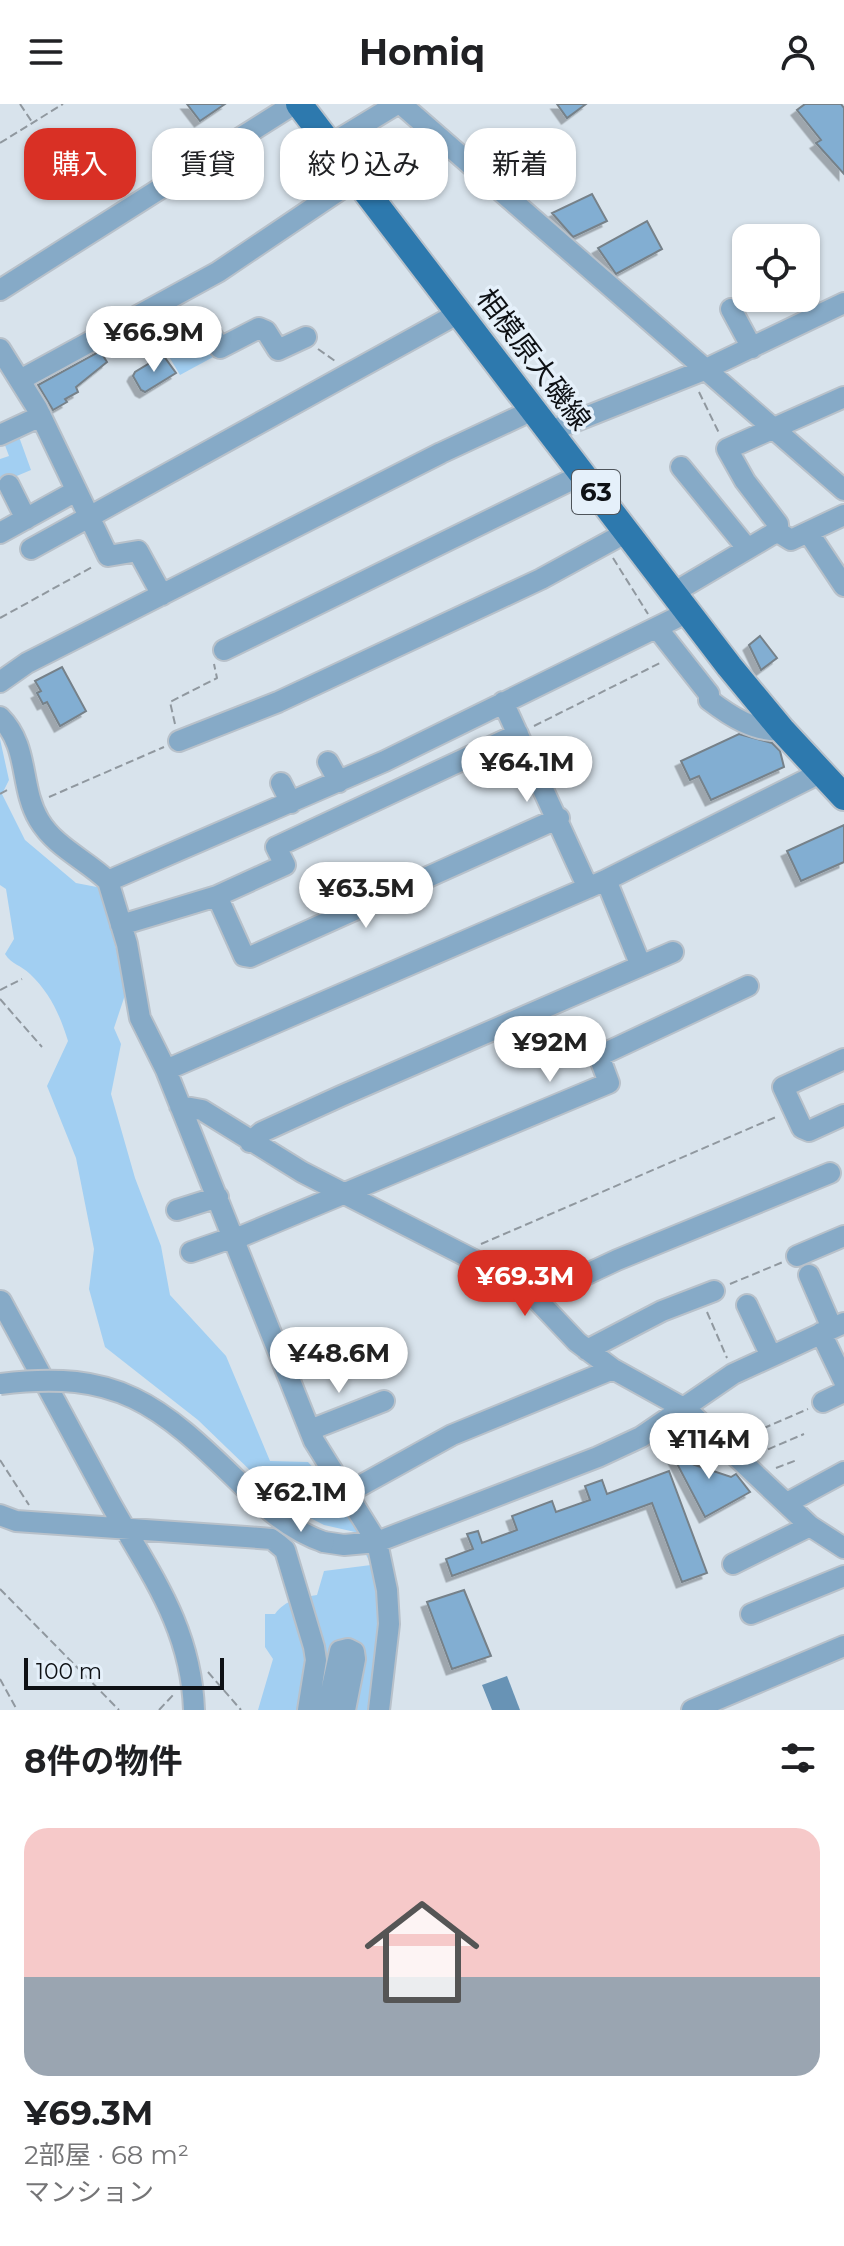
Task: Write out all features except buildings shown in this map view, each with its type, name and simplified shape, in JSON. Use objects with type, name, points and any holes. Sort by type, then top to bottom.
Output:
[{"type":"main road","name":"相模原大磯線","points":[[296,104],[317,128]]},
{"type":"main road","name":"相模原大磯線","points":[[372,200],[680,602],[782,730],[844,797]]},
{"type":"street","points":[[0,290],[296,104]]},
{"type":"street","points":[[358,128],[399,104],[698,372],[775,429],[842,485]]},
{"type":"street","points":[[20,380],[218,272],[325,200]]},
{"type":"street","points":[[0,682],[27,663],[162,595],[541,421],[698,372],[844,303]]},
{"type":"street","points":[[150,309],[169,344],[205,325],[216,355],[259,328],[266,331],[278,350],[306,337]]},
{"type":"street","points":[[731,309],[752,348]]},
{"type":"street","points":[[31,549],[90,515],[154,490],[344,376],[459,313]]},
{"type":"street","points":[[0,349],[41,416],[108,556],[138,551],[162,595]]},
{"type":"street","points":[[778,532],[778,524],[745,481],[727,449],[844,397]]},
{"type":"street","points":[[0,435],[41,416]]},
{"type":"street","points":[[681,467],[747,548]]},
{"type":"street","points":[[224,650],[284,628],[567,482]]},
{"type":"street","points":[[9,485],[26,519]]},
{"type":"street","points":[[0,533],[76,491]]},
{"type":"street","points":[[778,532],[791,540],[844,515]]},
{"type":"street","points":[[179,741],[278,702],[521,583],[541,579],[627,532]]},
{"type":"street","points":[[108,881],[385,761],[657,628],[680,602],[747,548],[778,532]]},
{"type":"street","points":[[808,532],[844,586]]},
{"type":"street","points":[[657,628],[709,694],[709,700],[728,715],[770,731],[782,730]]},
{"type":"street","points":[[503,702],[559,818],[641,966]]},
{"type":"street","points":[[0,717],[18,738],[33,804],[49,835],[108,881],[121,925],[140,1018],[166,1070],[310,1430],[377,1542],[389,1624],[379,1710]]},
{"type":"street","points":[[121,925],[217,896],[285,865],[276,847],[518,734]]},
{"type":"street","points":[[375,741],[385,761]]},
{"type":"street","points":[[328,762],[339,782]]},
{"type":"street","points":[[166,1070],[428,965],[820,773]]},
{"type":"street","points":[[281,783],[291,803]]},
{"type":"street","points":[[217,896],[244,956],[250,957],[559,818]]},
{"type":"street","points":[[250,1142],[262,1132],[341,1096],[673,952]]},
{"type":"street","points":[[193,1249],[234,1238],[345,1194],[449,1138],[609,1083],[597,1050],[669,1017],[742,992]]},
{"type":"street","points":[[844,1059],[783,1087],[802,1128],[809,1131],[844,1115]]},
{"type":"street","points":[[180,1106],[202,1110],[250,1142],[345,1194],[523,1285],[587,1350],[613,1369],[681,1408],[810,1526],[844,1548]]},
{"type":"street","points":[[536,1298],[617,1260],[830,1173]]},
{"type":"street","points":[[177,1210],[218,1197]]},
{"type":"street","points":[[797,1256],[844,1236]]},
{"type":"street","points":[[814,1279],[832,1328],[844,1381]]},
{"type":"street","points":[[587,1350],[662,1311],[707,1294]]},
{"type":"street","points":[[0,1297],[125,1531],[167,1598],[188,1664],[194,1710]]},
{"type":"street","points":[[747,1305],[770,1354]]},
{"type":"street","points":[[0,1384],[62,1380],[97,1384],[128,1393],[155,1407],[190,1434],[274,1516],[300,1534],[344,1545],[377,1542],[598,1457],[641,1437],[733,1374],[770,1354],[832,1328]]},
{"type":"street","points":[[349,1492],[452,1435],[613,1369]]},
{"type":"street","points":[[823,1402],[844,1392]]},
{"type":"street","points":[[310,1430],[376,1401]]},
{"type":"street","points":[[787,1503],[844,1472]]},
{"type":"street","points":[[0,1515],[38,1523],[125,1531],[139,1528],[246,1537],[279,1543],[285,1550],[312,1629],[316,1660],[308,1710]]},
{"type":"street","points":[[733,1564],[810,1526]]},
{"type":"street","points":[[762,1614],[844,1576]]},
{"type":"street","points":[[692,1710],[844,1646]]},
{"type":"street","points":[[327,1710],[340,1651],[348,1649],[354,1652],[355,1659],[345,1710]]},
{"type":"path","points":[[20,104],[33,123]]},
{"type":"path","points":[[0,143],[63,104]]},
{"type":"path","points":[[306,337],[334,359],[344,376]]},
{"type":"path","points":[[698,372],[705,408],[727,449]]},
{"type":"path","points":[[0,618],[108,556]]},
{"type":"path","points":[[33,804],[179,741],[170,702],[217,678],[212,656],[224,650]]},
{"type":"path","points":[[518,734],[675,653]]},
{"type":"path","points":[[0,990],[22,979]]},
{"type":"path","points":[[0,999],[42,1047]]},
{"type":"path","points":[[461,1252],[793,1110]]},
{"type":"path","points":[[733,1374],[707,1294],[797,1256]]},
{"type":"path","points":[[725,1445],[823,1402]]},
{"type":"path","points":[[750,1468],[804,1434]]},
{"type":"path","points":[[0,1460],[38,1523]]},
{"type":"path","points":[[750,1468],[797,1460]]},
{"type":"path","points":[[0,1589],[119,1710]]},
{"type":"path","points":[[188,1664],[205,1668],[241,1710]]},
{"type":"path","points":[[0,1679],[17,1710]]},
{"type":"shaded area","points":[[198,330],[216,348],[215,356],[180,375],[165,350]]},
{"type":"shaded area","points":[[18,434],[31,470],[0,483],[0,459],[9,456],[3,440]]},
{"type":"shaded area","points":[[0,739],[9,780],[2,794],[25,840],[76,883],[102,888],[126,992],[114,1028],[121,1044],[111,1094],[135,1178],[161,1246],[170,1295],[226,1356],[270,1461],[308,1462],[356,1522],[377,1563],[383,1615],[374,1710],[258,1710],[273,1659],[265,1647],[265,1614],[275,1614],[289,1602],[317,1595],[324,1571],[371,1565],[355,1532],[324,1525],[287,1506],[198,1420],[105,1347],[89,1289],[94,1249],[76,1158],[47,1086],[68,1041],[49,997],[30,974],[5,954],[14,939],[6,889],[0,885]]},
{"type":"shaded area","points":[[507,1676],[520,1710],[492,1710],[482,1685]]}]
